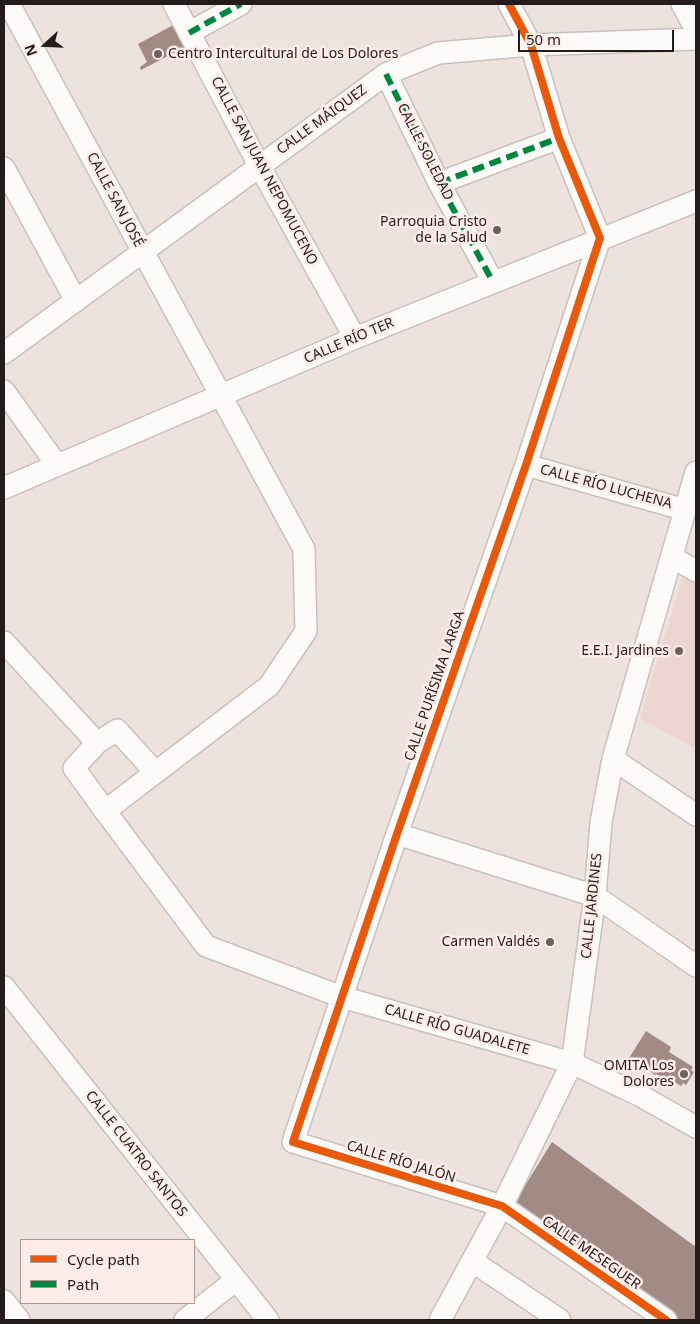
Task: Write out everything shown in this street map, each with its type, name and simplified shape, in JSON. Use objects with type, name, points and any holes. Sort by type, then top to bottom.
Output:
[{"type":"street","name":"CALLE SAN JOSÉ","points":[[9,4],[304,549],[306,631],[269,686],[105,811]]},
{"type":"street","name":"CALLE SAN JUAN NEPOMUCENO","points":[[174,4],[259,165],[355,338]]},
{"type":"street","points":[[189,33],[240,4]]},
{"type":"street","points":[[509,4],[532,45],[559,138],[600,238]]},
{"type":"street","points":[[682,4],[696,30]]},
{"type":"street","name":"CALLE MÁIQUEZ","points":[[4,353],[386,74],[438,53],[532,45],[696,39]]},
{"type":"street","name":"CALLE SOLEDAD","points":[[386,74],[439,183],[493,282]]},
{"type":"street","points":[[439,183],[559,138]]},
{"type":"street","points":[[4,168],[76,301]]},
{"type":"street","name":"CALLE RÍO TER","points":[[4,488],[355,338],[696,201]]},
{"type":"street","name":"CALLE PURÍSIMA LARGA","points":[[293,1142],[397,834],[526,465],[600,238]]},
{"type":"street","points":[[4,391],[58,465]]},
{"type":"street","name":"CALLE RÍO LUCHENA","points":[[526,465],[686,510]]},
{"type":"street","name":"CALLE JARDINES","points":[[440,1320],[502,1206],[572,1063],[595,896],[600,822],[614,759],[695,483]]},
{"type":"street","points":[[672,557],[696,570]]},
{"type":"street","points":[[4,642],[97,743],[117,730],[155,772]]},
{"type":"street","name":"CALLE RÍO GUADALETE","points":[[97,743],[74,768],[206,946],[342,996],[572,1063],[641,1096],[696,1127]]},
{"type":"street","points":[[614,759],[696,815]]},
{"type":"street","points":[[397,834],[595,896],[696,966]]},
{"type":"street","name":"CALLE CUATRO SANTOS","points":[[4,987],[268,1320]]},
{"type":"street","name":"CALLE RÍO JALÓN","points":[[293,1142],[502,1206]]},
{"type":"street","name":"CALLE MESEGUER","points":[[502,1206],[666,1320]]},
{"type":"street","points":[[472,1261],[560,1320]]},
{"type":"street","points":[[185,1320],[236,1280]]},
{"type":"street","points":[[4,1301],[19,1320]]},
{"type":"shaded area","name":"E.E.I. Jardines","points":[[683,576],[696,583],[696,749],[640,718]]},
{"type":"building","name":"Centro Intercultural de Los Dolores","points":[[177,23],[189,45],[141,70],[140,67],[147,62],[138,44]]},
{"type":"building","points":[[646,1031],[671,1047],[669,1052],[693,1067],[691,1070],[694,1072],[686,1085],[683,1083],[681,1086],[668,1078],[667,1080],[655,1075],[629,1058]]},
{"type":"building","points":[[552,1142],[696,1247],[696,1320],[675,1320],[513,1205]]},
{"type":"marked path","points":[[189,33],[241,4]]},
{"type":"marked path","points":[[386,74],[439,183],[493,282]]},
{"type":"marked path","points":[[439,183],[559,138]]},
{"type":"cycle path","points":[[509,4],[531,45],[559,138],[600,238],[526,465],[397,834],[293,1142],[502,1206],[666,1320]]},
{"type":"place","name":"Centro Intercultural de Los Dolores","points":[[158,54]]},
{"type":"place","name":"Parroquia Cristo de la Salud","points":[[497,230]]},
{"type":"place","name":"E.E.I. Jardines","points":[[679,651]]},
{"type":"place","name":"Carmen Valdés","points":[[550,942]]},
{"type":"place","name":"OMITA Los Dolores","points":[[684,1074]]}]
